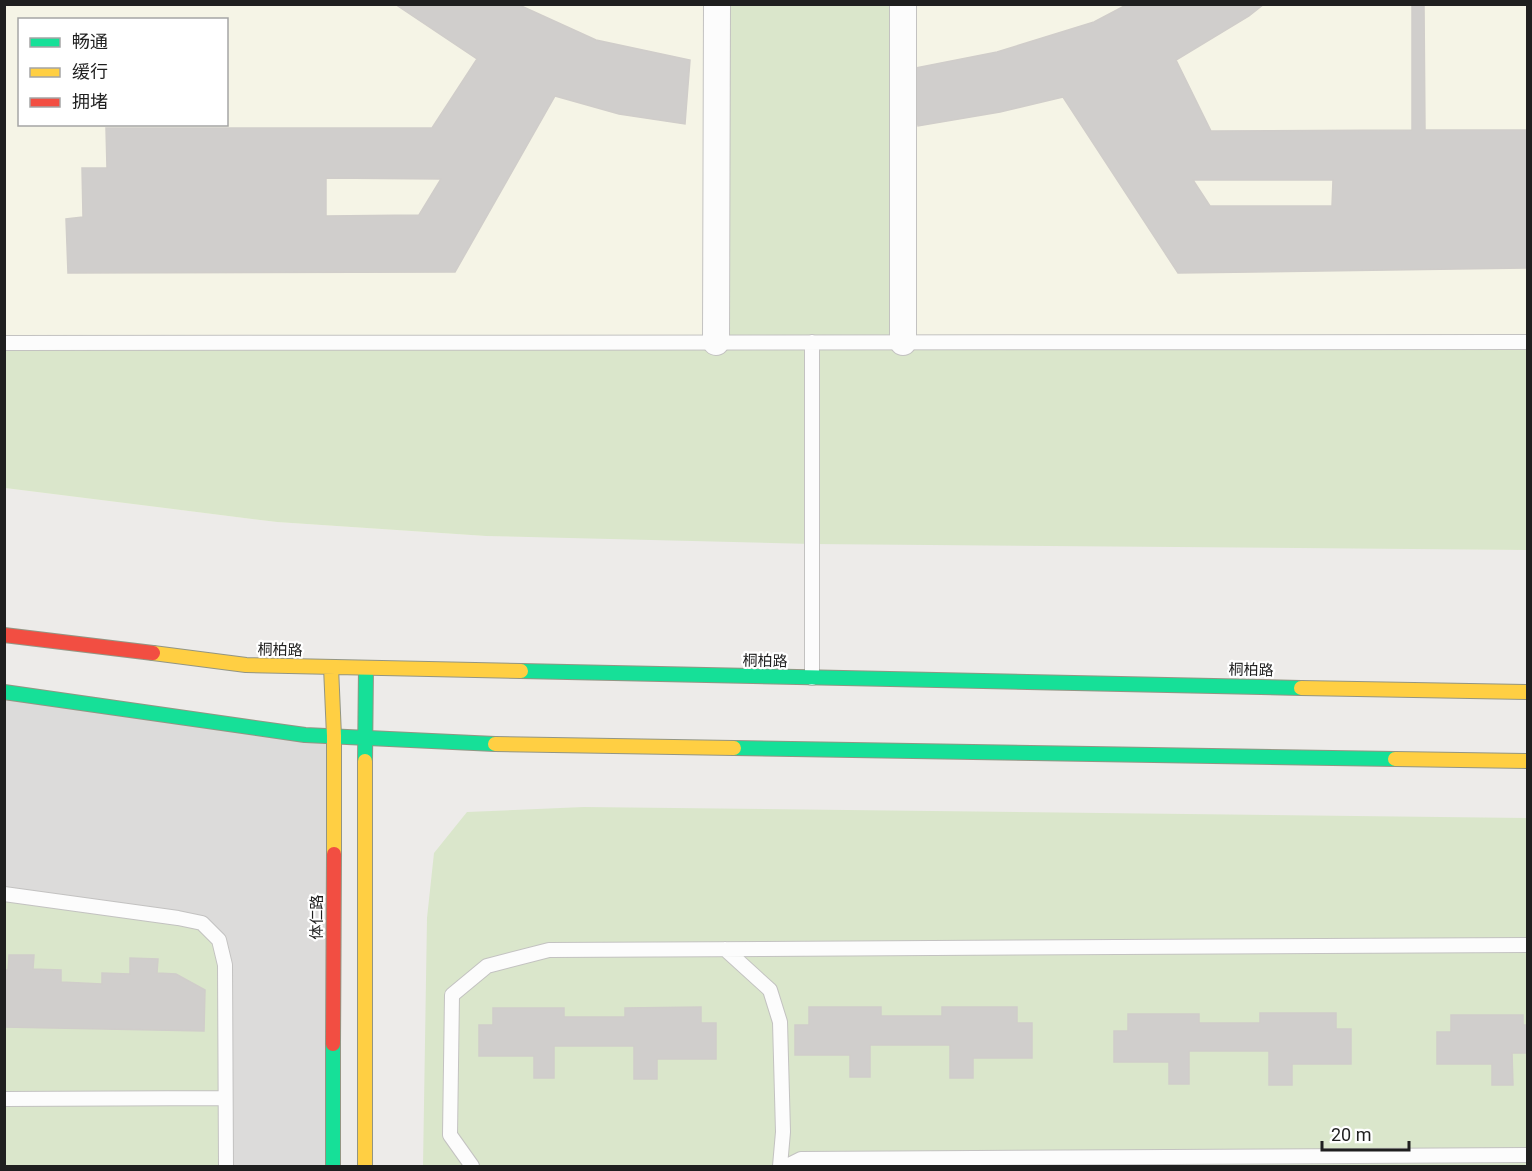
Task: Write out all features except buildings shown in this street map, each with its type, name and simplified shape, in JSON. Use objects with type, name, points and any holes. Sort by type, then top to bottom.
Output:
[{"type":"main road","name":"桐柏路","points":[[4,635],[246,665],[1527,692]]},
{"type":"main road","name":"体仁路","points":[[332,667],[334,736],[333,1167]]},
{"type":"main road","points":[[365,1167],[366,668]]},
{"type":"main road","points":[[4,692],[294,734],[365,738],[502,744],[1527,760]]},
{"type":"street","points":[[716,342],[717,4]]},
{"type":"street","points":[[903,4],[903,342]]},
{"type":"lane","points":[[812,342],[812,678]]},
{"type":"lane","points":[[4,343],[1527,342]]},
{"type":"lane","points":[[4,894],[202,922],[219,940],[225,965],[226,1167]]},
{"type":"lane","points":[[472,1167],[450,1136],[452,995],[487,966],[549,950],[1527,945]]},
{"type":"lane","points":[[725,949],[770,990],[780,1022],[783,1132],[780,1167]]},
{"type":"lane","points":[[4,1099],[225,1098]]},
{"type":"lane","points":[[787,1167],[801,1159],[1527,1155]]},
{"type":"shaded area","points":[[5,5],[1527,5],[1527,550],[486,536],[277,522],[5,488]]},
{"type":"shaded area","points":[[4,692],[334,736],[333,1166],[5,1166]]},
{"type":"green space","points":[[717,5],[903,5],[904,342],[1527,342],[1527,550],[812,544],[486,536],[277,522],[5,488],[5,343],[716,342]]},
{"type":"green space","points":[[584,807],[1527,818],[1527,1166],[423,1166],[427,918],[434,853],[467,812]]},
{"type":"green space","points":[[5,894],[178,918],[219,940],[226,1166],[5,1166]]},
{"type":"traffic: fast","points":[[365,761],[366,668]]},
{"type":"traffic: fast","points":[[521,671],[1301,688]]},
{"type":"traffic: fast","points":[[4,692],[305,735],[495,744]]},
{"type":"traffic: fast","points":[[734,748],[1395,759]]},
{"type":"traffic: fast","points":[[333,1044],[333,1166]]},
{"type":"traffic: slow","points":[[153,653],[246,665],[521,671]]},
{"type":"traffic: slow","points":[[331,667],[334,736],[334,854]]},
{"type":"traffic: slow","points":[[1301,688],[1528,692]]},
{"type":"traffic: slow","points":[[495,744],[734,748]]},
{"type":"traffic: slow","points":[[1395,759],[1528,761]]},
{"type":"traffic: slow","points":[[365,761],[365,1166]]},
{"type":"traffic: jam","points":[[4,635],[153,653]]},
{"type":"traffic: jam","points":[[333,1044],[334,854]]}]
